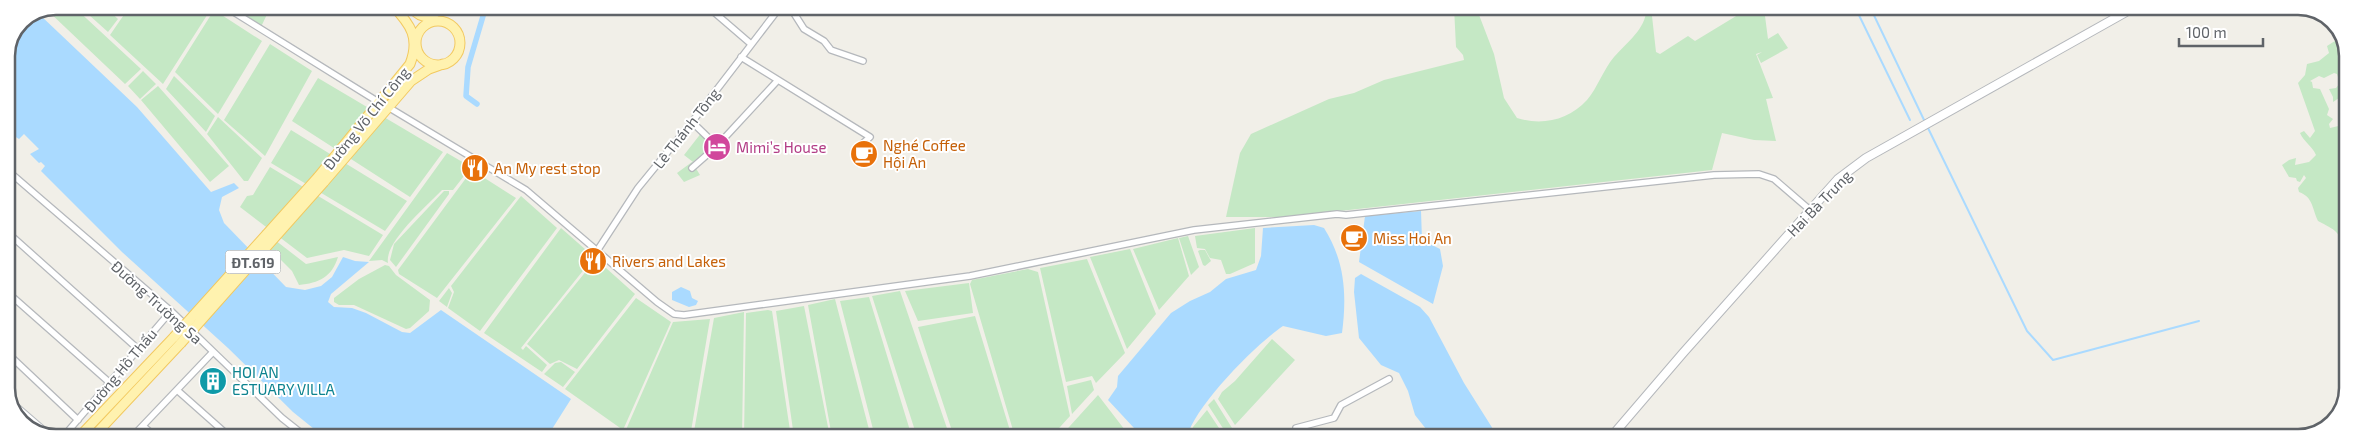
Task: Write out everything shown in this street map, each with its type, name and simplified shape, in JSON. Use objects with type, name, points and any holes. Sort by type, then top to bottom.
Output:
[{"type":"main road","points":[[401,15],[413,33],[416,46],[423,60],[429,63],[443,64],[455,57],[458,52],[459,38],[452,26],[420,15]]},
{"type":"main road","points":[[416,46],[419,32],[430,22],[438,21]]},
{"type":"main road","name":"Đường Võ Chí Công","points":[[178,340],[384,105],[410,64],[416,46]]},
{"type":"main road","name":"Đường Võ Chí Công","points":[[384,105],[419,74],[443,64]]},
{"type":"main road","name":"ĐT.619","points":[[87,429],[178,340]]},
{"type":"main road","name":"ĐT.619","points":[[101,429],[178,340]]},
{"type":"street","points":[[239,15],[526,190],[657,302],[674,314],[684,316],[970,276],[1194,230],[1714,175],[1758,174],[1774,179],[1810,210]]},
{"type":"street","points":[[718,15],[751,44]]},
{"type":"street","name":"Lê Thánh Tông","points":[[597,251],[638,188],[692,122],[774,15]]},
{"type":"street","points":[[795,15],[804,29],[824,41],[831,50],[862,61]]},
{"type":"street","name":"Hai Bà Trưng","points":[[1619,429],[1683,353],[1838,179],[1866,158],[2121,15]]},
{"type":"street","points":[[741,57],[870,137],[861,145],[866,151],[864,155]]},
{"type":"street","points":[[692,168],[717,146],[778,80]]},
{"type":"street","points":[[692,122],[717,146]]},
{"type":"street","name":"Đường Trường Sa","points":[[15,179],[171,310],[212,353],[296,429]]},
{"type":"street","points":[[15,239],[138,349]]},
{"type":"street","points":[[15,300],[110,383]]},
{"type":"street","name":"Đường Hồ Thấu","points":[[70,429],[171,310]]},
{"type":"street","points":[[140,429],[212,353]]},
{"type":"street","points":[[15,361],[78,420]]},
{"type":"street","points":[[1296,428],[1334,418],[1341,405],[1389,379]]},
{"type":"street","points":[[177,390],[221,429]]},
{"type":"street","points":[[143,426],[147,429]]},
{"type":"green space","points":[[53,15],[83,15],[141,69],[125,84]]},
{"type":"green space","points":[[89,15],[114,15],[118,19],[108,32]]},
{"type":"green space","points":[[124,15],[207,15],[163,84],[110,35]]},
{"type":"green space","points":[[211,15],[222,15],[262,41],[218,114],[175,72]]},
{"type":"green space","points":[[239,15],[267,15],[260,29]]},
{"type":"green space","points":[[1454,15],[1479,15],[1494,54],[1504,98],[1517,118],[1536,121],[1555,120],[1580,107],[1587,100],[1610,62],[1636,34],[1646,15],[1652,15],[1656,52],[1660,54],[1688,36],[1695,41],[1738,15],[1767,15],[1765,16],[1768,39],[1778,33],[1788,48],[1761,63],[1757,55],[1762,52],[1756,54],[1773,98],[1766,99],[1776,141],[1754,140],[1722,133],[1712,170],[1285,217],[1226,217],[1240,153],[1251,134],[1329,99],[1354,93],[1384,80],[1464,60],[1463,55],[1456,47]]},
{"type":"green space","points":[[2336,40],[2339,54],[2339,80],[2337,74],[2334,73],[2324,78],[2319,76],[2310,81],[2313,88],[2320,89],[2329,109],[2327,115],[2333,119],[2329,124],[2330,128],[2339,126],[2339,236],[2318,221],[2312,203],[2304,194],[2299,192],[2298,188],[2306,178],[2304,175],[2300,182],[2297,181],[2296,178],[2289,177],[2282,165],[2296,158],[2295,165],[2309,162],[2316,155],[2300,133],[2304,131],[2310,138],[2315,131],[2298,83],[2305,75],[2307,64],[2319,61],[2329,53],[2327,46]]},
{"type":"green space","points":[[270,44],[312,71],[265,156],[224,120]]},
{"type":"green space","points":[[143,71],[156,84],[140,99],[128,86]]},
{"type":"green space","points":[[174,76],[215,116],[206,132],[166,89]]},
{"type":"green space","points":[[318,78],[443,152],[410,197],[292,121]]},
{"type":"green space","points":[[2339,84],[2339,98],[2333,102],[2329,89],[2336,88]]},
{"type":"green space","points":[[158,86],[229,166],[210,182],[141,100]]},
{"type":"green space","points":[[218,117],[262,158],[248,181],[244,181],[207,134]]},
{"type":"green space","points":[[291,130],[407,201],[385,231],[271,163]]},
{"type":"green space","points":[[702,132],[708,149],[693,162],[684,155]]},
{"type":"green space","points":[[447,153],[471,167],[453,190],[442,190],[408,224],[393,245],[388,263],[382,260],[369,261]]},
{"type":"green space","points":[[692,162],[700,175],[684,182],[677,173]]},
{"type":"green space","points":[[270,167],[383,235],[369,256],[344,250],[307,258],[240,207],[247,196],[253,195]]},
{"type":"green space","points":[[472,170],[516,198],[437,298],[399,274],[398,270]]},
{"type":"green space","points":[[444,191],[449,191],[449,194],[396,267],[390,260],[394,244]]},
{"type":"green space","points":[[521,196],[557,228],[480,331],[448,308],[454,292],[451,286]]},
{"type":"green space","points":[[561,228],[594,257],[521,348],[523,350],[526,346],[547,365],[542,372],[484,333]]},
{"type":"green space","points":[[1255,228],[1255,263],[1230,274],[1226,274],[1221,260],[1210,258],[1205,249],[1197,248],[1195,236]]},
{"type":"green space","points":[[262,230],[306,264],[338,257],[332,270],[324,278],[313,283],[299,285],[292,271],[261,240]]},
{"type":"green space","points":[[1188,236],[1199,267],[1191,275],[1179,238]]},
{"type":"green space","points":[[1178,238],[1189,276],[1159,310],[1133,249]]},
{"type":"green space","points":[[1130,249],[1156,314],[1127,349],[1090,257]]},
{"type":"green space","points":[[1205,250],[1211,261],[1205,266],[1198,251]]},
{"type":"green space","points":[[596,259],[635,294],[577,369],[559,360],[550,364],[527,344]]},
{"type":"green space","points":[[1087,259],[1125,353],[1096,383],[1092,376],[1066,382],[1040,268]]},
{"type":"green space","points":[[385,265],[389,266],[396,275],[430,300],[429,311],[410,328],[406,329],[354,305],[339,305],[334,302],[334,298],[359,279]]},
{"type":"green space","points":[[1028,269],[1038,272],[1070,416],[1058,429],[1013,429],[970,284],[972,280]]},
{"type":"green space","points":[[969,283],[973,313],[918,321],[905,291]]},
{"type":"green space","points":[[449,288],[452,293],[447,307],[439,301]]},
{"type":"green space","points":[[900,291],[947,429],[914,429],[872,296]]},
{"type":"green space","points":[[869,297],[910,429],[873,429],[840,301]]},
{"type":"green space","points":[[636,298],[671,322],[623,429],[565,389]]},
{"type":"green space","points":[[835,299],[869,429],[831,429],[808,305]]},
{"type":"green space","points":[[804,306],[828,429],[793,429],[776,311]]},
{"type":"green space","points":[[772,311],[790,429],[744,429],[746,313]]},
{"type":"green space","points":[[744,312],[742,429],[694,429],[714,318]]},
{"type":"green space","points":[[975,316],[1010,429],[951,429],[918,327]]},
{"type":"green space","points":[[710,319],[691,429],[626,429],[673,322]]},
{"type":"green space","points":[[1272,339],[1295,360],[1235,425],[1218,399],[1222,392],[1235,381]]},
{"type":"green space","points":[[561,362],[575,372],[563,387],[544,374],[555,363]]},
{"type":"green space","points":[[1091,380],[1094,390],[1072,414],[1067,386]]},
{"type":"green space","points":[[1098,395],[1124,429],[1067,429]]},
{"type":"green space","points":[[1214,399],[1232,428],[1223,429],[1208,405]]},
{"type":"green space","points":[[1207,410],[1220,429],[1192,429]]},
{"type":"water","points":[[43,18],[137,107],[211,192],[234,183],[239,188],[222,197],[219,210],[224,223],[286,287],[305,290],[321,286],[332,277],[343,257],[355,261],[369,262],[331,294],[328,302],[334,307],[352,308],[366,313],[402,332],[410,333],[441,310],[571,399],[552,429],[314,429],[293,412],[228,348],[122,252],[41,171],[45,166],[30,154],[39,149],[24,134],[19,139],[15,137],[16,48],[22,33],[27,27]]},
{"type":"water","points":[[1421,211],[1422,240],[1440,249],[1443,266],[1433,304],[1359,262],[1365,216]]},
{"type":"water","points":[[1314,225],[1324,228],[1336,253],[1343,279],[1344,319],[1342,333],[1326,336],[1283,326],[1242,361],[1201,409],[1190,429],[1134,429],[1108,400],[1117,387],[1118,376],[1171,313],[1190,301],[1210,292],[1226,279],[1256,270],[1261,256],[1263,228]]},
{"type":"water","points":[[1361,274],[1420,307],[1429,317],[1464,383],[1493,429],[1426,429],[1415,415],[1408,391],[1399,373],[1381,365],[1359,338],[1354,292],[1355,278]]},
{"type":"water","points":[[681,287],[690,291],[692,298],[698,301],[696,305],[689,307],[672,300],[672,292]]},
{"type":"waterway","points":[[477,104],[466,96],[468,67],[483,15]]},
{"type":"waterway","points":[[1859,15],[1910,120]]},
{"type":"waterway","points":[[1874,15],[1925,122]]},
{"type":"waterway","points":[[1927,126],[2027,331],[2053,360],[2199,321]]},
{"type":"place","name":"Mimi’s House","points":[[717,147]]},
{"type":"place","name":"Nghé Coffee Hội An","points":[[864,154]]},
{"type":"place","name":"An My rest stop","points":[[475,168]]},
{"type":"place","name":"Miss Hoi An","points":[[1354,238]]},
{"type":"place","name":"Rivers and Lakes","points":[[593,261]]},
{"type":"place","name":"HOI AN ESTUARY VILLA","points":[[213,381]]}]
